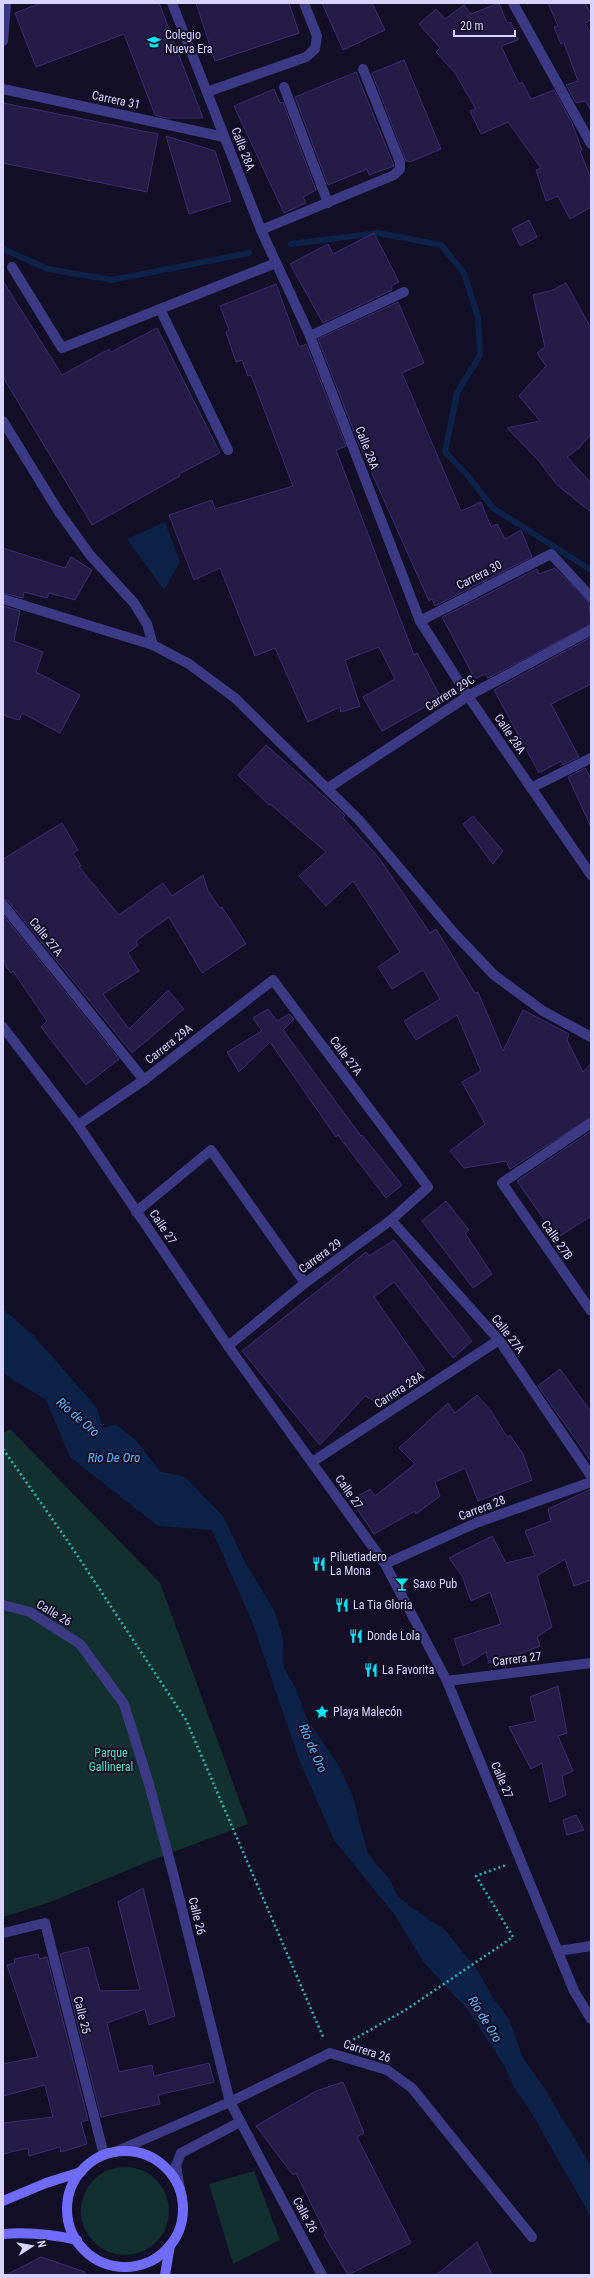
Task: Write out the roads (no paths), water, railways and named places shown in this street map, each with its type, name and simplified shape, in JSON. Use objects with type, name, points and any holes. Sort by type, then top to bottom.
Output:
[{"type":"main road","points":[[165,2275],[170,2245],[181,2224],[182,2200],[180,2189],[168,2169],[159,2161],[138,2152],[115,2152],[104,2155],[88,2165],[81,2172],[71,2190],[68,2211],[71,2226],[77,2240],[92,2256],[122,2271],[132,2266],[151,2261],[170,2245]]},
{"type":"main road","points":[[3,2201],[46,2183],[81,2172]]},
{"type":"main road","points":[[3,2234],[25,2232],[49,2234],[77,2240]]},
{"type":"street","name":"Calle 28A","points":[[172,3],[261,230],[310,336],[420,620],[468,696],[591,874]]},
{"type":"street","points":[[207,92],[306,57],[315,50],[317,36],[304,3]]},
{"type":"street","points":[[513,3],[591,144]]},
{"type":"street","points":[[3,41],[10,4]]},
{"type":"street","points":[[261,230],[394,175],[400,169],[400,162],[363,69]]},
{"type":"street","points":[[284,87],[328,203]]},
{"type":"street","name":"Carrera 31","points":[[3,89],[224,137]]},
{"type":"street","points":[[12,267],[62,348],[276,264]]},
{"type":"street","points":[[310,336],[404,292]]},
{"type":"street","points":[[160,309],[228,450]]},
{"type":"street","points":[[3,421],[59,512],[90,555],[134,603],[147,624],[153,645]]},
{"type":"street","name":"Carrera 30","points":[[420,620],[551,554],[591,597]]},
{"type":"street","points":[[3,599],[153,645],[189,664],[235,698],[328,788],[398,864],[454,933],[494,975],[543,1011],[591,1037]]},
{"type":"street","name":"Carrera 29C","points":[[328,788],[468,696],[591,630]]},
{"type":"street","points":[[531,788],[591,758]]},
{"type":"street","name":"Calle 27A","points":[[3,905],[144,1080]]},
{"type":"street","name":"Calle 27A","points":[[273,980],[428,1187]]},
{"type":"street","name":"Carrera 29A","points":[[78,1125],[144,1080],[273,980]]},
{"type":"street","name":"Calle 27","points":[[3,1026],[78,1125],[228,1346],[385,1564],[446,1681],[559,1951],[574,1991],[591,2019]]},
{"type":"street","name":"Calle 27B","points":[[591,1122],[502,1183],[591,1311]]},
{"type":"street","points":[[136,1212],[211,1150],[305,1283]]},
{"type":"street","name":"Carrera 29","points":[[228,1346],[305,1283],[391,1220],[428,1187]]},
{"type":"street","name":"Calle 27A","points":[[391,1220],[499,1340],[591,1476]]},
{"type":"street","name":"Carrera 28A","points":[[312,1462],[499,1340]]},
{"type":"street","name":"Carrera 28","points":[[385,1564],[476,1523],[591,1482]]},
{"type":"street","name":"Calle 26","points":[[3,1605],[30,1612],[80,1644],[124,1704],[149,1784],[173,1873],[230,2102],[322,2275]]},
{"type":"street","name":"Carrera 27","points":[[446,1681],[591,1662]]},
{"type":"street","name":"Calle 25","points":[[3,1933],[45,1923],[104,2155]]},
{"type":"street","points":[[559,1951],[591,1946]]},
{"type":"street","name":"Carrera 26","points":[[115,2152],[230,2102],[330,2053],[387,2070],[412,2088],[532,2237]]},
{"type":"street","points":[[180,2189],[176,2164],[181,2153],[240,2122]]},
{"type":"water","points":[[165,522],[180,562],[164,590],[127,539]]},
{"type":"water","name":"Rio De Oro","points":[[3,1309],[33,1335],[97,1408],[103,1428],[116,1424],[136,1441],[161,1472],[184,1476],[223,1516],[246,1564],[274,1610],[283,1638],[284,1668],[296,1689],[307,1719],[337,1763],[352,1794],[368,1854],[390,1880],[396,1894],[408,1905],[445,1930],[478,1971],[493,1998],[509,2019],[523,2058],[544,2088],[591,2166],[591,2217],[528,2107],[515,2089],[505,2067],[468,2010],[424,1963],[395,1915],[334,1840],[298,1757],[253,1624],[212,1530],[158,1526],[70,1457],[46,1400],[3,1373]]},
{"type":"waterway","points":[[291,244],[378,233],[441,245],[464,273],[478,317],[480,355],[457,393],[445,452],[468,476],[493,508],[591,570]]},
{"type":"waterway","points":[[3,249],[48,269],[112,280],[249,253]]},
{"type":"place","name":"Colegio Nueva Era","points":[[154,42]]},
{"type":"place","name":"Piluetiadero La Mona","points":[[319,1564]]},
{"type":"place","name":"Saxo Pub","points":[[402,1584]]},
{"type":"place","name":"La Tia Gloria","points":[[342,1605]]},
{"type":"place","name":"Donde Lola","points":[[356,1636]]},
{"type":"place","name":"La Favorita","points":[[371,1670]]},
{"type":"place","name":"Playa Malecón","points":[[322,1712]]},
{"type":"water label","name":"Río de Oro","points":[[78,1417]]},
{"type":"water label","name":"Río de Oro","points":[[313,1748]]},
{"type":"water label","name":"Río de Oro","points":[[485,2019]]},
{"type":"park label","name":"Parque Gallineral","points":[[111,1760]]}]
